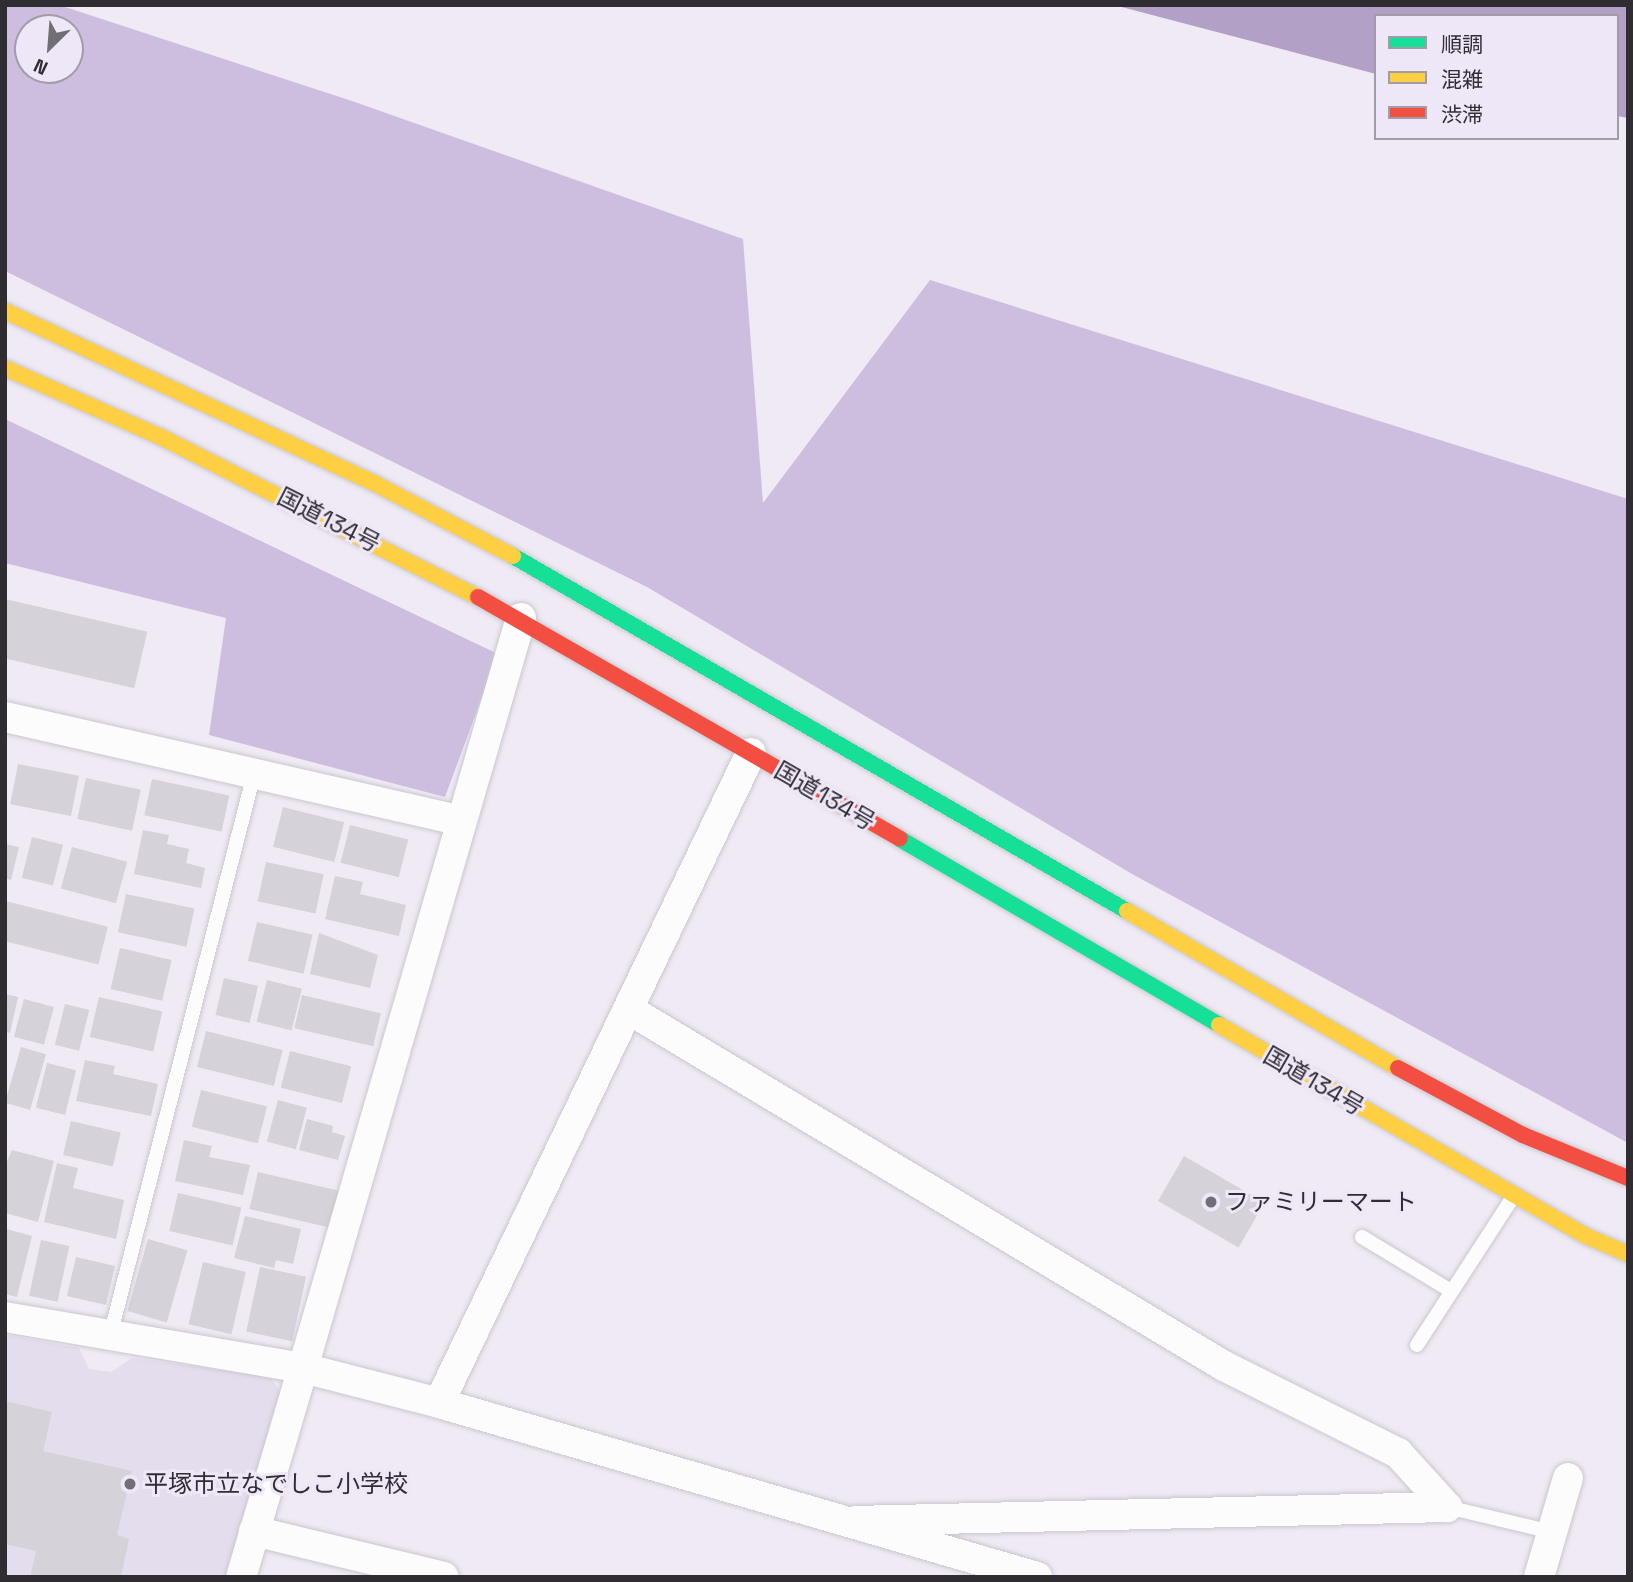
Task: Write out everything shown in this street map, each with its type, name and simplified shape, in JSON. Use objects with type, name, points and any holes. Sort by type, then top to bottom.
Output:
[{"type":"highway","points":[[5,311],[315,454],[542,571],[1431,1087],[1523,1135],[1628,1178]]},
{"type":"highway","name":"国道134号","points":[[5,368],[197,454],[521,618],[1514,1195],[1628,1254]]},
{"type":"street","points":[[241,1577],[459,820],[521,618]]},
{"type":"street","points":[[5,717],[459,820]]},
{"type":"street","points":[[439,1403],[751,753]]},
{"type":"street","points":[[628,1009],[1224,1366],[1398,1453],[1447,1507]]},
{"type":"street","points":[[5,1317],[303,1368],[439,1403],[855,1521],[1037,1577]]},
{"type":"street","points":[[1539,1577],[1568,1478]]},
{"type":"street","points":[[855,1521],[1447,1507]]},
{"type":"street","points":[[254,1531],[444,1577]]},
{"type":"lane","points":[[110,1336],[254,774]]},
{"type":"lane","points":[[1417,1345],[1514,1195]]},
{"type":"lane","points":[[1362,1237],[1451,1291]]},
{"type":"lane","points":[[1447,1507],[1552,1532]]},
{"type":"shaded area","points":[[5,5],[59,5],[352,101],[743,239],[763,503],[930,280],[1628,499],[1628,1143],[1132,874],[647,587],[5,271]]},
{"type":"shaded area","points":[[1114,5],[1628,5],[1628,118],[1619,116],[1619,14],[1374,14],[1374,73]]},
{"type":"shaded area","points":[[5,419],[498,654],[445,797],[209,735],[226,618],[5,563]]},
{"type":"shaded area","name":"平塚市立なでしこ小学校","points":[[5,1335],[79,1348],[89,1369],[111,1372],[132,1358],[270,1376],[280,1392],[229,1577],[5,1577]]},
{"type":"building","points":[[5,599],[147,632],[134,688],[5,659]]},
{"type":"building","points":[[18,764],[79,776],[71,816],[10,804]]},
{"type":"building","points":[[86,778],[141,790],[132,831],[77,819]]},
{"type":"building","points":[[152,779],[229,795],[222,832],[144,815]]},
{"type":"building","points":[[283,807],[344,822],[334,862],[273,847]]},
{"type":"building","points":[[350,825],[408,840],[399,877],[341,863]]},
{"type":"building","points":[[143,830],[169,835],[167,844],[189,849],[186,863],[205,868],[201,888],[134,874]]},
{"type":"building","points":[[32,837],[63,845],[53,885],[22,878]]},
{"type":"building","points":[[5,844],[19,847],[11,880],[5,878]]},
{"type":"building","points":[[72,847],[127,862],[116,903],[61,889]]},
{"type":"building","points":[[266,862],[324,874],[315,913],[258,901]]},
{"type":"building","points":[[335,876],[363,882],[360,894],[406,905],[399,936],[325,919]]},
{"type":"building","points":[[126,894],[194,909],[186,947],[118,932]]},
{"type":"building","points":[[5,901],[108,927],[98,964],[5,941]]},
{"type":"building","points":[[257,922],[313,935],[304,974],[248,961]]},
{"type":"building","points":[[319,933],[378,955],[370,988],[310,974]]},
{"type":"building","points":[[120,948],[172,960],[162,1001],[111,989]]},
{"type":"building","points":[[224,978],[258,986],[250,1023],[215,1015]]},
{"type":"building","points":[[267,980],[302,989],[292,1030],[257,1022]]},
{"type":"building","points":[[5,994],[18,997],[10,1033],[5,1032]]},
{"type":"building","points":[[302,995],[381,1013],[373,1046],[294,1028]]},
{"type":"building","points":[[99,997],[162,1012],[153,1052],[90,1037]]},
{"type":"building","points":[[24,999],[54,1007],[44,1045],[14,1037]]},
{"type":"building","points":[[65,1004],[89,1010],[79,1051],[55,1045]]},
{"type":"building","points":[[206,1031],[283,1050],[274,1086],[197,1067]]},
{"type":"building","points":[[21,1047],[46,1054],[30,1110],[5,1103]]},
{"type":"building","points":[[290,1051],[351,1066],[342,1103],[281,1088]]},
{"type":"building","points":[[85,1060],[115,1066],[113,1074],[158,1084],[151,1116],[76,1101]]},
{"type":"building","points":[[47,1063],[76,1070],[65,1115],[36,1108]]},
{"type":"building","points":[[201,1090],[267,1106],[258,1143],[192,1127]]},
{"type":"building","points":[[278,1100],[307,1108],[296,1149],[267,1142]]},
{"type":"building","points":[[307,1119],[333,1126],[332,1132],[345,1136],[338,1160],[299,1150]]},
{"type":"building","points":[[71,1121],[121,1132],[113,1167],[63,1155]]},
{"type":"building","points":[[184,1140],[212,1146],[209,1157],[250,1165],[243,1195],[175,1181]]},
{"type":"building","points":[[12,1150],[54,1161],[38,1222],[5,1213],[5,1166]]},
{"type":"building","name":"ファミリーマート","points":[[1184,1156],[1265,1202],[1239,1248],[1158,1201]]},
{"type":"building","points":[[57,1163],[78,1168],[73,1188],[124,1200],[116,1239],[44,1222]]},
{"type":"building","points":[[258,1172],[339,1191],[330,1228],[249,1209]]},
{"type":"building","points":[[178,1193],[241,1208],[233,1246],[169,1231]]},
{"type":"building","points":[[245,1216],[301,1229],[293,1264],[276,1260],[274,1268],[234,1258]]},
{"type":"building","points":[[6,1229],[32,1236],[17,1297],[5,1294]]},
{"type":"building","points":[[148,1239],[187,1250],[167,1322],[127,1311]]},
{"type":"building","points":[[41,1240],[69,1246],[58,1302],[29,1296]]},
{"type":"building","points":[[76,1257],[115,1266],[106,1305],[67,1296]]},
{"type":"building","points":[[203,1262],[246,1272],[231,1334],[189,1324]]},
{"type":"building","points":[[260,1267],[306,1277],[292,1341],[246,1332]]},
{"type":"building","points":[[5,1401],[52,1412],[43,1451],[132,1471],[117,1535],[129,1539],[121,1577],[30,1577],[36,1551],[5,1544]]},
{"type":"traffic: fast","points":[[513,556],[1127,911]]},
{"type":"traffic: fast","points":[[900,839],[1219,1025]]},
{"type":"traffic: slow","points":[[5,311],[374,483],[513,556]]},
{"type":"traffic: slow","points":[[5,368],[161,437],[478,597]]},
{"type":"traffic: slow","points":[[1127,911],[1398,1068]]},
{"type":"traffic: slow","points":[[1219,1025],[1586,1236],[1628,1254]]},
{"type":"traffic: jam","points":[[478,597],[900,839]]},
{"type":"traffic: jam","points":[[1398,1068],[1523,1135],[1628,1178]]},
{"type":"place","name":"ファミリーマート","points":[[1211,1202]]},
{"type":"place","name":"平塚市立なでしこ小学校","points":[[130,1484]]}]
